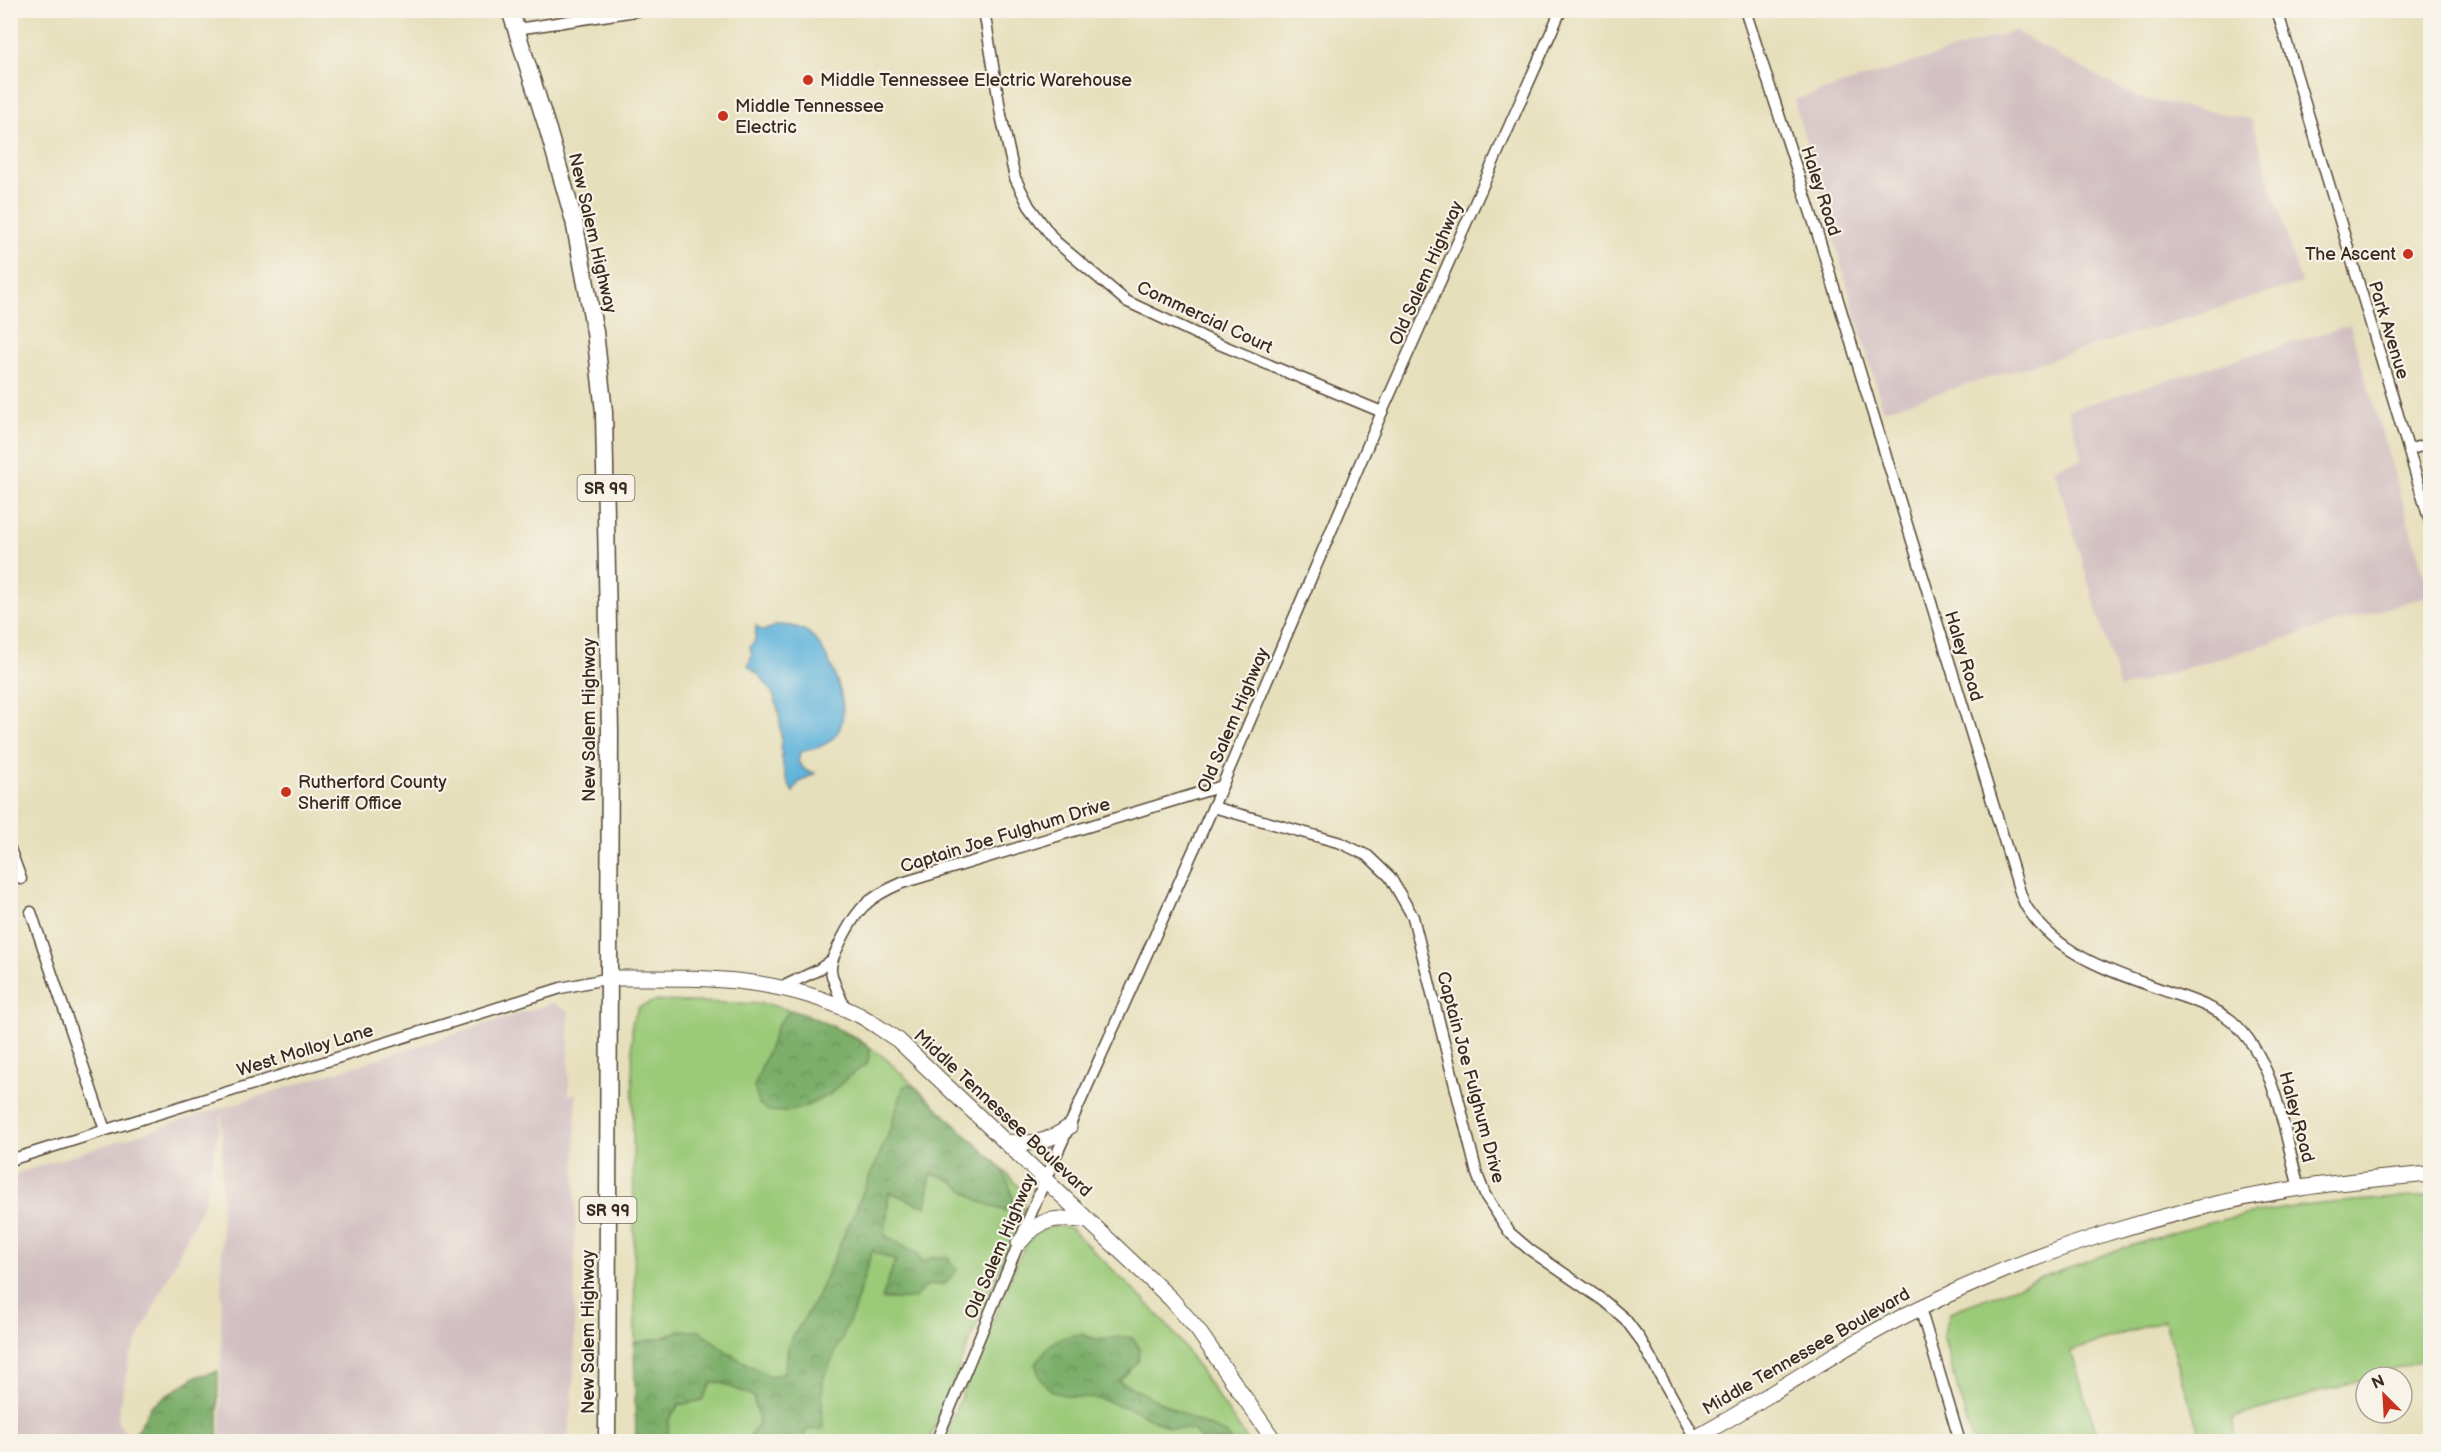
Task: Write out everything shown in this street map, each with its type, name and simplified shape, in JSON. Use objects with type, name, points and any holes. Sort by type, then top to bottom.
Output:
[{"type":"main road","name":"New Salem Highway","points":[[510,10],[574,221],[595,332],[603,412],[610,732],[607,1442]]},
{"type":"main road","name":"Middle Tennessee Boulevard","points":[[610,978],[746,980],[782,987],[817,998],[860,1016],[898,1040],[1171,1299],[1197,1329],[1275,1442]]},
{"type":"main road","points":[[1005,1142],[1038,1143],[1053,1139],[1069,1127]]},
{"type":"main road","name":"Middle Tennessee Boulevard","points":[[1691,1440],[1842,1349],[1920,1308],[1998,1273],[2088,1240],[2156,1219],[2299,1188],[2430,1174]]},
{"type":"main road","points":[[1019,1242],[1037,1224],[1047,1220],[1061,1218],[1088,1221]]},
{"type":"street","points":[[517,29],[642,10]]},
{"type":"street","name":"Commercial Court","points":[[984,10],[1001,115],[1015,178],[1029,206],[1054,241],[1126,301],[1207,339],[1382,412]]},
{"type":"street","name":"Old Salem Highway","points":[[936,1442],[1045,1180],[1213,807],[1382,412],[1560,10]]},
{"type":"street","name":"Haley Road","points":[[1745,10],[1817,232],[2013,869],[2027,907],[2059,944],[2095,966],[2196,1002],[2231,1021],[2255,1049],[2268,1071],[2299,1188]]},
{"type":"street","name":"Park Avenue","points":[[2277,10],[2430,522]]},
{"type":"street","points":[[2409,450],[2430,443]]},
{"type":"street","name":"Captain Joe Fulghum Drive","points":[[831,960],[849,922],[860,907],[878,893],[902,883],[1222,786]]},
{"type":"street","name":"Captain Joe Fulghum Drive","points":[[1213,807],[1341,843],[1373,859],[1390,877],[1413,917],[1477,1174],[1485,1195],[1510,1233],[1530,1250],[1604,1301],[1625,1320],[1640,1339],[1691,1440]]},
{"type":"street","points":[[10,849],[21,879]]},
{"type":"street","points":[[31,912],[105,1130]]},
{"type":"street","points":[[782,987],[818,970],[831,960]]},
{"type":"street","points":[[831,960],[831,971],[846,1010]]},
{"type":"street","name":"West Molloy Lane","points":[[10,1160],[561,988],[610,978]]},
{"type":"street","points":[[1920,1308],[1960,1442]]},
{"type":"shaded area","points":[[2014,31],[2137,98],[2251,119],[2301,283],[1883,410],[1794,100]]},
{"type":"shaded area","points":[[2350,325],[2430,595],[2120,688],[2054,468],[2083,459],[2068,410]]},
{"type":"shaded area","points":[[553,1003],[569,1011],[569,1095],[576,1094],[574,1379],[568,1441],[221,1441],[222,1112],[205,1200],[130,1356],[117,1421],[131,1441],[11,1441],[11,1175]]},
{"type":"green space","points":[[655,1001],[767,1004],[806,1015],[853,1036],[884,1057],[1010,1177],[1025,1195],[1023,1211],[929,1441],[636,1441],[632,1022],[639,1007]]},
{"type":"green space","points":[[790,1010],[832,1026],[871,1048],[867,1064],[849,1076],[829,1095],[806,1106],[785,1112],[769,1111],[759,1104],[754,1087],[778,1024]]},
{"type":"green space","points":[[912,1084],[1000,1167],[1009,1184],[1014,1201],[1004,1211],[981,1202],[945,1177],[931,1174],[926,1207],[889,1192],[885,1236],[918,1254],[922,1263],[932,1257],[947,1257],[957,1270],[945,1284],[928,1285],[913,1299],[882,1299],[895,1260],[872,1251],[853,1313],[824,1377],[823,1429],[807,1430],[801,1441],[747,1441],[759,1422],[753,1396],[721,1383],[712,1382],[702,1400],[679,1405],[669,1420],[667,1441],[636,1441],[634,1343],[665,1337],[678,1331],[700,1331],[730,1354],[770,1377],[784,1372],[789,1343],[816,1299],[888,1135],[904,1086]]},
{"type":"green space","points":[[2430,1196],[2430,1359],[2410,1365],[2354,1365],[2354,1382],[2232,1418],[2237,1441],[2202,1441],[2164,1320],[2071,1351],[2099,1441],[1972,1441],[1943,1335],[1950,1312],[2046,1275],[2176,1232],[2264,1212],[2347,1202]]},
{"type":"green space","points":[[1057,1226],[1070,1228],[1150,1306],[1178,1338],[1248,1441],[942,1442],[1021,1254],[1035,1235],[1044,1229]]},
{"type":"green space","points":[[1082,1334],[1097,1339],[1133,1338],[1140,1349],[1138,1362],[1119,1381],[1203,1424],[1226,1433],[1232,1441],[1203,1441],[1193,1430],[1170,1428],[1134,1410],[1100,1399],[1072,1397],[1053,1392],[1041,1380],[1035,1364],[1054,1342]]},
{"type":"green space","points":[[218,1371],[218,1441],[137,1441],[135,1435],[151,1406],[195,1377]]},
{"type":"water","points":[[778,625],[796,627],[812,636],[827,657],[842,700],[843,714],[840,727],[834,737],[814,749],[800,752],[798,762],[806,771],[815,773],[798,783],[793,792],[782,760],[781,728],[774,697],[764,681],[748,666],[752,656],[750,647],[755,641],[756,626],[763,631]]},
{"type":"place","name":"Middle Tennessee Electric Warehouse","points":[[808,80]]},
{"type":"place","name":"Middle Tennessee Electric","points":[[723,116]]},
{"type":"place","name":"The Ascent","points":[[2408,254]]},
{"type":"place","name":"Rutherford County Sheriff Office","points":[[286,792]]}]
